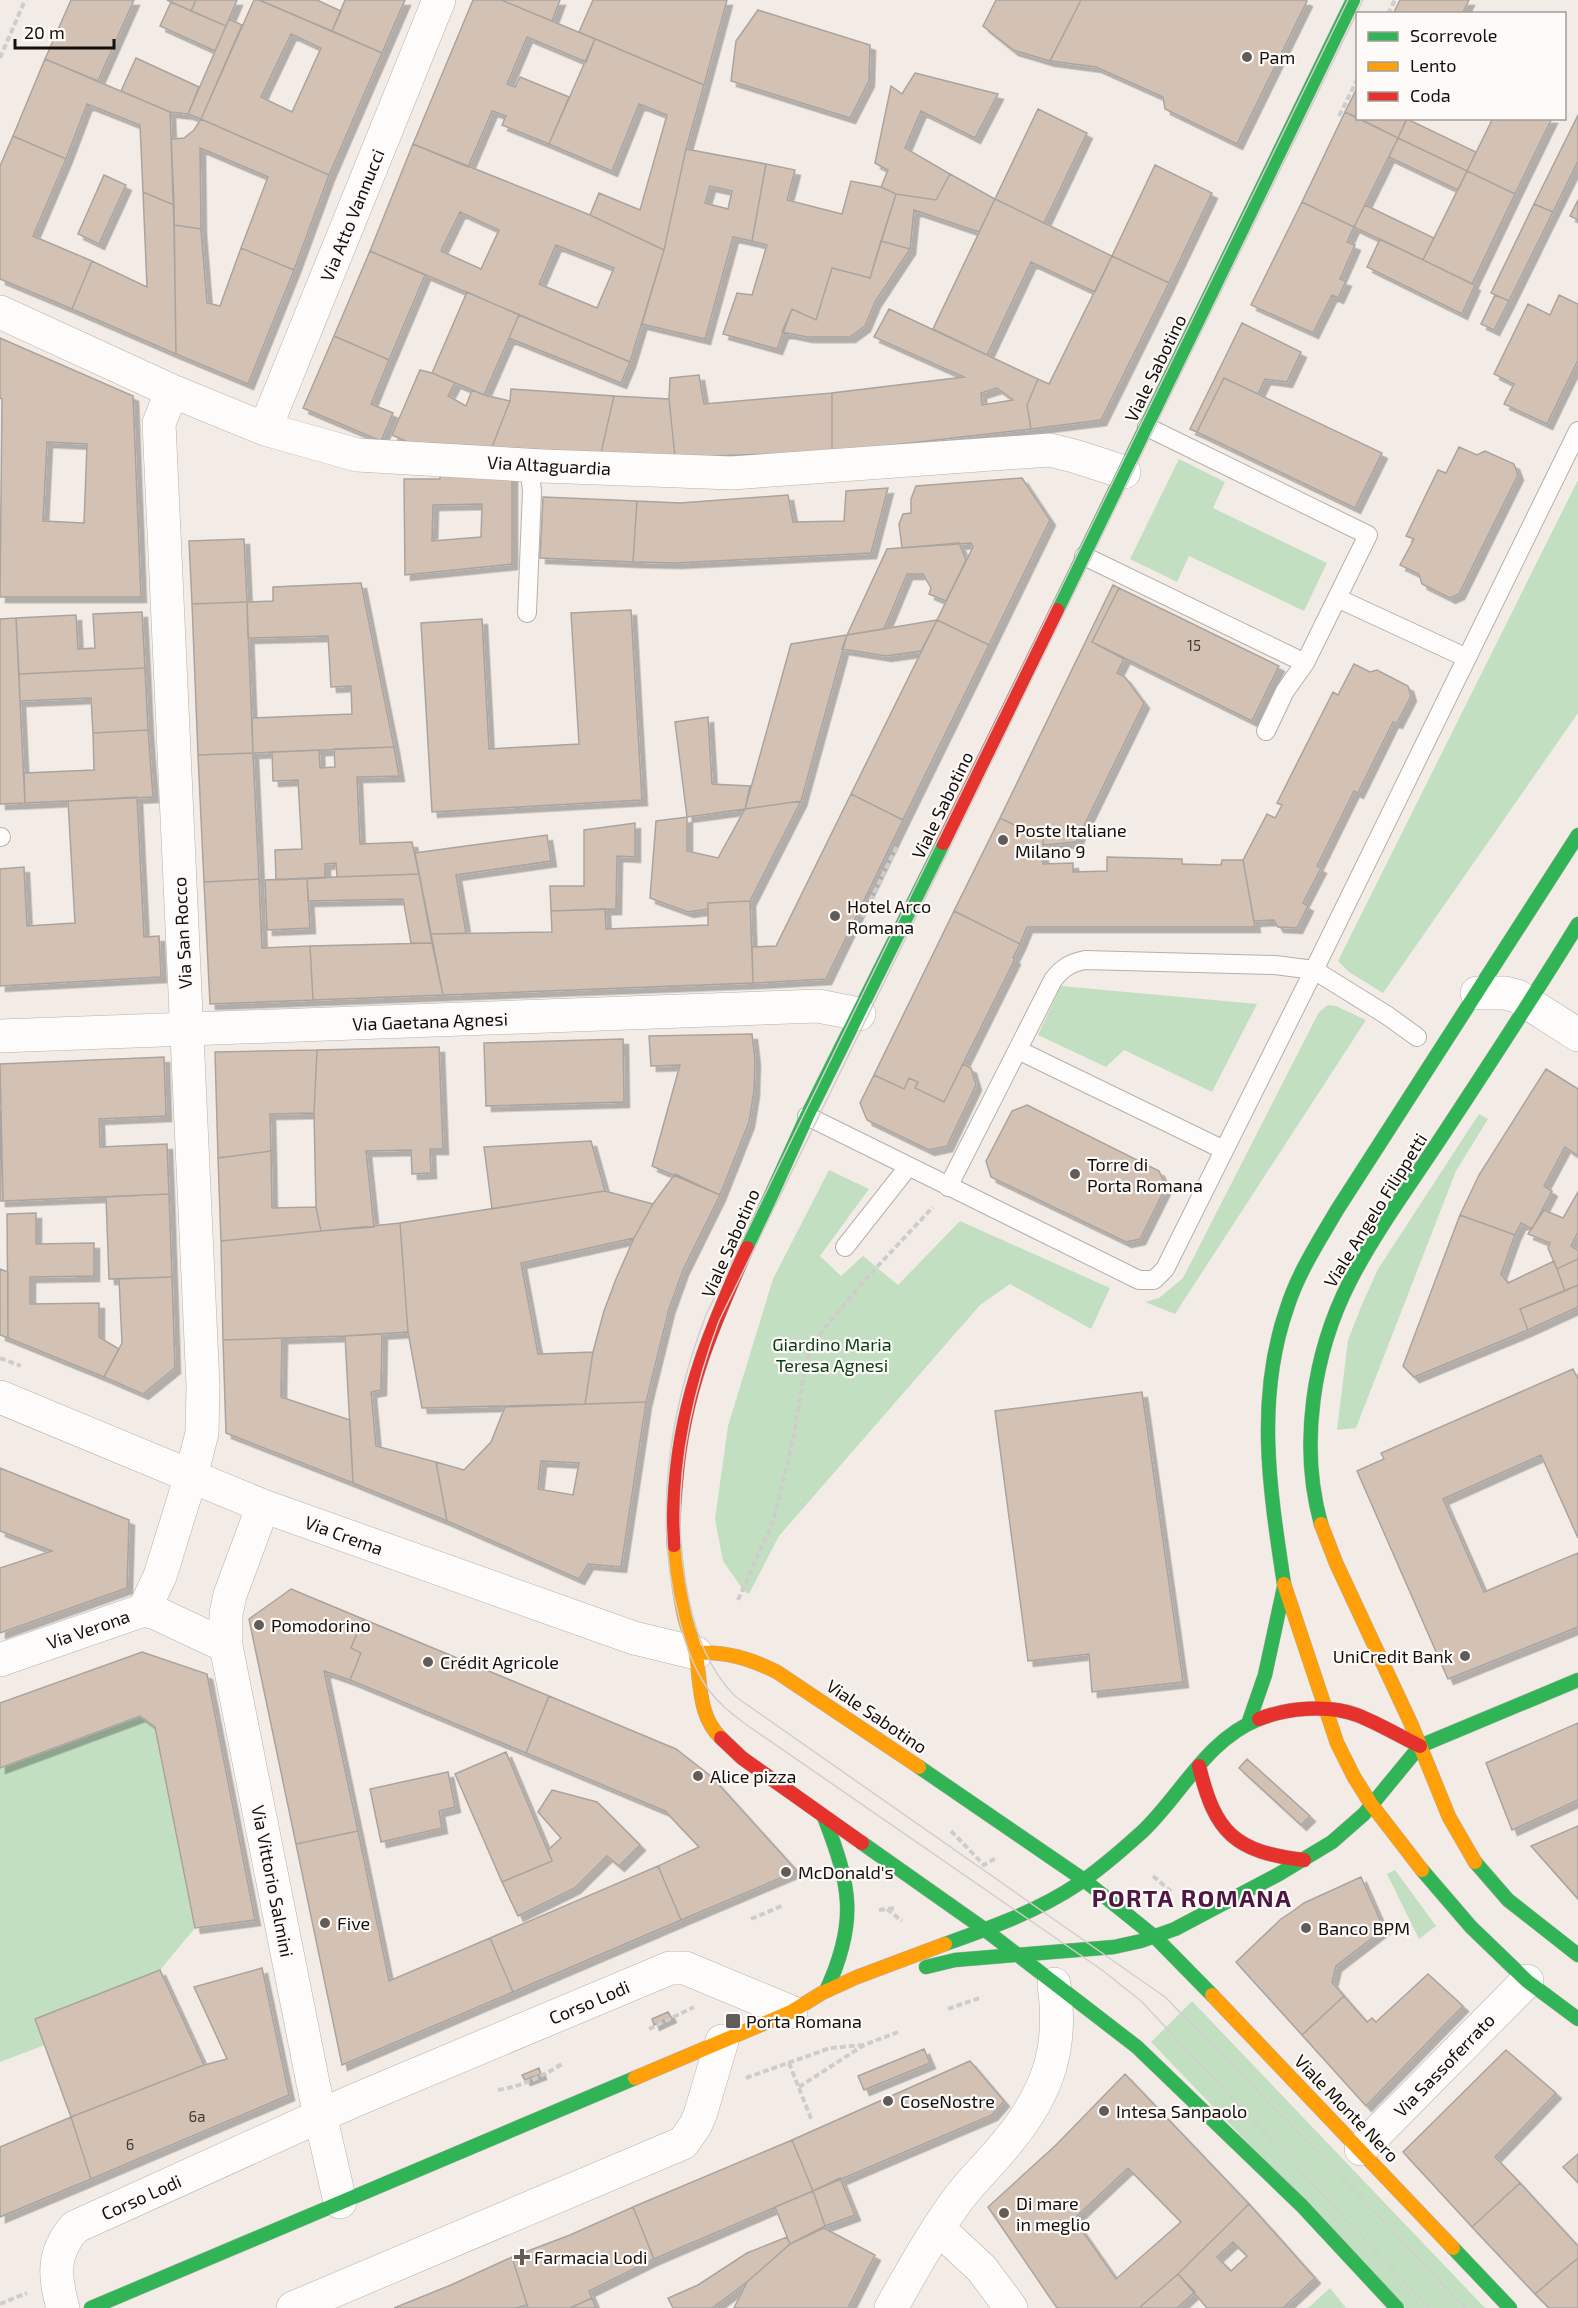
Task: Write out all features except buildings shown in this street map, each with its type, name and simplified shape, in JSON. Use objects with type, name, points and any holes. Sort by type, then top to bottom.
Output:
[{"type":"main road","name":"Viale Sabotino","points":[[1353,0],[1147,427],[807,1116],[715,1319],[696,1371],[685,1417],[678,1455],[672,1526],[680,1595],[685,1620],[696,1653],[702,1704],[710,1725],[718,1735],[742,1758],[984,1929],[1137,2047],[1302,2206],[1397,2308]]},
{"type":"main road","name":"Viale Angelo Filippetti","points":[[1324,1709],[1284,1587],[1270,1490],[1266,1430],[1273,1366],[1287,1307],[1305,1267],[1337,1210],[1578,835]]},
{"type":"main road","name":"Viale Angelo Filippetti","points":[[1578,924],[1530,1003],[1356,1269],[1332,1323],[1317,1384],[1312,1448],[1318,1513],[1333,1555],[1420,1746],[1451,1821],[1479,1867],[1497,1890],[1555,1945],[1578,1955]]},
{"type":"main road","name":"Viale Angelo Filippetti","points":[[1248,1724],[1264,1675],[1284,1587]]},
{"type":"main road","name":"Viale Sabotino","points":[[696,1653],[720,1653],[754,1660],[772,1668],[1026,1839],[1084,1881]]},
{"type":"main road","points":[[917,1970],[955,1960],[1114,1947],[1155,1937],[1202,1916],[1304,1860],[1341,1835],[1371,1804],[1420,1746],[1578,1680]]},
{"type":"main road","points":[[91,2308],[790,2012],[826,1991],[1037,1907],[1084,1881],[1136,1838],[1226,1737],[1259,1719],[1289,1712],[1324,1709],[1355,1714],[1420,1746]]},
{"type":"main road","points":[[1324,1709],[1354,1777],[1371,1804],[1443,1896],[1578,2019]]},
{"type":"main road","points":[[1199,1766],[1203,1785],[1217,1820],[1231,1836],[1245,1846],[1263,1854],[1304,1860]]},
{"type":"main road","points":[[824,1817],[842,1862],[849,1913],[844,1952],[826,1991]]},
{"type":"main road","name":"Viale Monte Nero","points":[[1084,1881],[1155,1937],[1361,2149],[1510,2308]]},
{"type":"main road","points":[[790,2012],[865,1989]]},
{"type":"street","name":"Via Atto Vannucci","points":[[265,429],[439,0]]},
{"type":"street","name":"Via Altaguardia","points":[[0,312],[172,391],[265,429],[357,455],[732,473],[1050,450],[1124,472]]},
{"type":"street","name":"Via San Rocco","points":[[172,391],[159,423],[203,1413],[202,1433],[191,1476]]},
{"type":"street","points":[[1477,993],[1505,993],[1530,1003],[1578,1035]]},
{"type":"street","name":"Via Gaetana Agnesi","points":[[0,1036],[818,1006],[859,1014]]},
{"type":"street","name":"Via Crema","points":[[0,1397],[263,1506],[636,1639],[696,1653]]},
{"type":"street","name":"Via Verona","points":[[0,1660],[144,1610],[160,1576],[191,1476]]},
{"type":"street","name":"Via Vittorio Salmini","points":[[263,1506],[230,1595],[226,1614],[226,1646],[320,2116]]},
{"type":"street","points":[[144,1610],[156,1613],[226,1646]]},
{"type":"street","name":"Corso Lodi","points":[[63,2308],[56,2281],[59,2255],[64,2240],[75,2227],[320,2116],[670,1968],[685,1968],[790,2012]]},
{"type":"street","name":"Via Sassoferrato","points":[[1361,2149],[1531,1976]]},
{"type":"street","points":[[891,2308],[938,2228],[1032,2108],[1044,2084],[1056,2043],[1058,2010],[1054,1984]]},
{"type":"street","points":[[292,2308],[339,2299],[683,2143],[700,2115],[722,2041]]},
{"type":"street","points":[[320,2116],[340,2202]]},
{"type":"street","points":[[938,2228],[982,2269],[1011,2308]]},
{"type":"lane","points":[[1147,427],[1368,535],[1305,663],[1285,691],[1266,732]]},
{"type":"lane","points":[[807,1116],[1139,1280],[1154,1280],[1165,1269],[1578,431]]},
{"type":"lane","points":[[527,613],[532,491],[529,465]]},
{"type":"lane","points":[[1083,556],[1305,663]]},
{"type":"lane","points":[[1337,598],[1467,658]]},
{"type":"lane","points":[[948,1187],[1053,980],[1061,969],[1071,962],[1085,960],[1263,965],[1314,970],[1417,1037]]},
{"type":"lane","points":[[1018,1050],[1224,1150]]},
{"type":"lane","points":[[845,1247],[908,1167]]},
{"type":"path","points":[[0,58],[25,0]]},
{"type":"path","points":[[1339,116],[1356,82]]},
{"type":"path","name":"Viale Sabotino","points":[[862,917],[897,846]]},
{"type":"path","points":[[738,1600],[773,1521],[793,1440],[811,1345],[862,1282],[933,1207]]},
{"type":"path","points":[[0,1358],[24,1368]]},
{"type":"path","points":[[1152,1876],[1173,1893]]},
{"type":"path","points":[[751,1919],[784,1905]]},
{"type":"path","points":[[887,1909],[902,1921]]},
{"type":"path","points":[[948,2009],[982,1997]]},
{"type":"path","points":[[649,2029],[700,2004]]},
{"type":"path","points":[[799,2087],[864,2045],[898,2032]]},
{"type":"path","points":[[742,2079],[831,2048],[864,2045]]},
{"type":"path","points":[[789,2063],[812,2121]]},
{"type":"path","points":[[498,2090],[519,2086],[562,2064]]},
{"type":"green space","points":[[1179,459],[1225,482],[1213,508],[1327,563],[1304,611],[1189,556],[1177,582],[1130,559]]},
{"type":"green space","points":[[1578,480],[1578,713],[1383,993],[1349,972],[1338,961]]},
{"type":"green space","points":[[1061,986],[1257,1004],[1212,1092],[1124,1050],[1106,1067],[1038,1035]]},
{"type":"green space","points":[[1328,1005],[1336,1006],[1366,1020],[1175,1314],[1145,1302],[1159,1298],[1183,1278],[1319,1012]]},
{"type":"green space","points":[[1479,1114],[1488,1119],[1456,1171],[1356,1428],[1337,1430],[1348,1340],[1378,1269]]},
{"type":"green space","name":"Giardino Maria Teresa Agnesi","points":[[829,1170],[869,1189],[820,1256],[841,1276],[863,1256],[898,1285],[960,1221],[1110,1288],[1091,1329],[1010,1284],[980,1305],[779,1536],[749,1594],[744,1591],[723,1561],[715,1519],[728,1426],[773,1279]]},
{"type":"green space","points":[[140,1716],[155,1727],[195,1928],[160,1970],[45,2045],[0,2062],[0,1768]]},
{"type":"green space","points":[[1395,1870],[1436,1926],[1419,1939],[1387,1874]]},
{"type":"green space","points":[[1192,2001],[1485,2308],[1406,2308],[1151,2042]]},
{"type":"green space","points":[[1330,2288],[1346,2308],[1308,2308]]},
{"type":"tram line","points":[[1348,0],[706,1315],[693,1351],[674,1427],[666,1503],[667,1542],[671,1580],[687,1646],[703,1681],[720,1703],[744,1723],[1102,1970],[1141,2001],[1429,2308]]},
{"type":"tram line","points":[[1357,12],[1363,0]]},
{"type":"tram line","points":[[1356,14],[719,1321],[697,1389],[689,1424],[684,1459],[680,1529],[683,1565],[696,1627],[711,1664],[736,1697],[1165,1997],[1336,2171],[1465,2308]]},
{"type":"traffic: fast","points":[[1057,610],[1353,0]]},
{"type":"traffic: fast","points":[[1284,1584],[1270,1480],[1268,1411],[1277,1342],[1297,1282],[1337,1210],[1578,835]]},
{"type":"traffic: fast","points":[[747,1248],[807,1116],[943,843]]},
{"type":"traffic: fast","points":[[1321,1524],[1314,1494],[1311,1463],[1313,1400],[1327,1338],[1337,1309],[1372,1241],[1497,1052],[1578,924]]},
{"type":"traffic: fast","points":[[1248,1724],[1265,1675],[1284,1587]]},
{"type":"traffic: fast","points":[[926,1967],[955,1960],[1114,1947],[1141,1941],[1175,1929],[1279,1874],[1332,1842],[1364,1814],[1420,1746],[1578,1680]]},
{"type":"traffic: fast","points":[[945,1944],[1030,1911],[1063,1894],[1087,1878],[1142,1832],[1209,1754],[1224,1740],[1240,1728],[1259,1719]]},
{"type":"traffic: fast","points":[[919,1767],[1084,1880],[1155,1937],[1212,1995]]},
{"type":"traffic: fast","points":[[824,1817],[840,1864],[847,1904],[847,1924],[843,1944],[826,1991]]},
{"type":"traffic: fast","points":[[862,1843],[984,1929],[1137,2047],[1302,2206],[1397,2308]]},
{"type":"traffic: fast","points":[[1475,1862],[1508,1900],[1578,1955]]},
{"type":"traffic: fast","points":[[1422,1870],[1471,1927],[1527,1981],[1578,2019]]},
{"type":"traffic: fast","points":[[91,2308],[635,2078]]},
{"type":"traffic: fast","points":[[1453,2248],[1510,2308]]},
{"type":"traffic: slow","points":[[1321,1524],[1336,1563],[1412,1726],[1449,1817],[1475,1862]]},
{"type":"traffic: slow","points":[[674,1545],[681,1601],[695,1650],[704,1710],[721,1738]]},
{"type":"traffic: slow","points":[[1284,1584],[1337,1743],[1371,1804],[1422,1870]]},
{"type":"traffic: slow","points":[[696,1653],[718,1653],[738,1657],[777,1672],[919,1767]]},
{"type":"traffic: slow","points":[[635,2078],[791,2012],[822,1993],[857,1977],[945,1944]]},
{"type":"traffic: slow","points":[[1212,1995],[1453,2248]]},
{"type":"traffic: jam","points":[[943,843],[1057,610]]},
{"type":"traffic: jam","points":[[674,1545],[673,1521],[680,1449],[692,1389],[711,1333],[747,1248]]},
{"type":"traffic: jam","points":[[1259,1719],[1295,1710],[1333,1709],[1365,1718],[1420,1746]]},
{"type":"traffic: jam","points":[[721,1738],[742,1758],[862,1843]]},
{"type":"traffic: jam","points":[[1199,1766],[1212,1808],[1232,1835],[1261,1851],[1304,1860]]},
{"type":"place","name":"Pam","points":[[1247,57]]},
{"type":"place","name":"Poste Italiane Milano 9","points":[[1003,840]]},
{"type":"place","name":"Hotel Arco Romana","points":[[835,916]]},
{"type":"place","name":"Torre di Porta Romana","points":[[1075,1174]]},
{"type":"place","name":"Pomodorino","points":[[259,1625]]},
{"type":"place","name":"UniCredit Bank","points":[[1465,1656]]},
{"type":"place","name":"Crédit Agricole","points":[[428,1662]]},
{"type":"place","name":"Alice pizza","points":[[698,1776]]},
{"type":"place","name":"McDonald's","points":[[786,1872]]},
{"type":"place","name":"Five","points":[[325,1923]]},
{"type":"place","name":"Banco BPM","points":[[1306,1928]]},
{"type":"place","name":"Porta Romana","points":[[733,2021]]},
{"type":"place","name":"CoseNostre","points":[[888,2101]]},
{"type":"place","name":"Intesa Sanpaolo","points":[[1104,2111]]},
{"type":"place","name":"Di mare in meglio","points":[[1004,2213]]},
{"type":"place","name":"Farmacia Lodi","points":[[522,2257]]},
{"type":"district","name":"PORTA ROMANA","points":[[1192,1897]]}]
